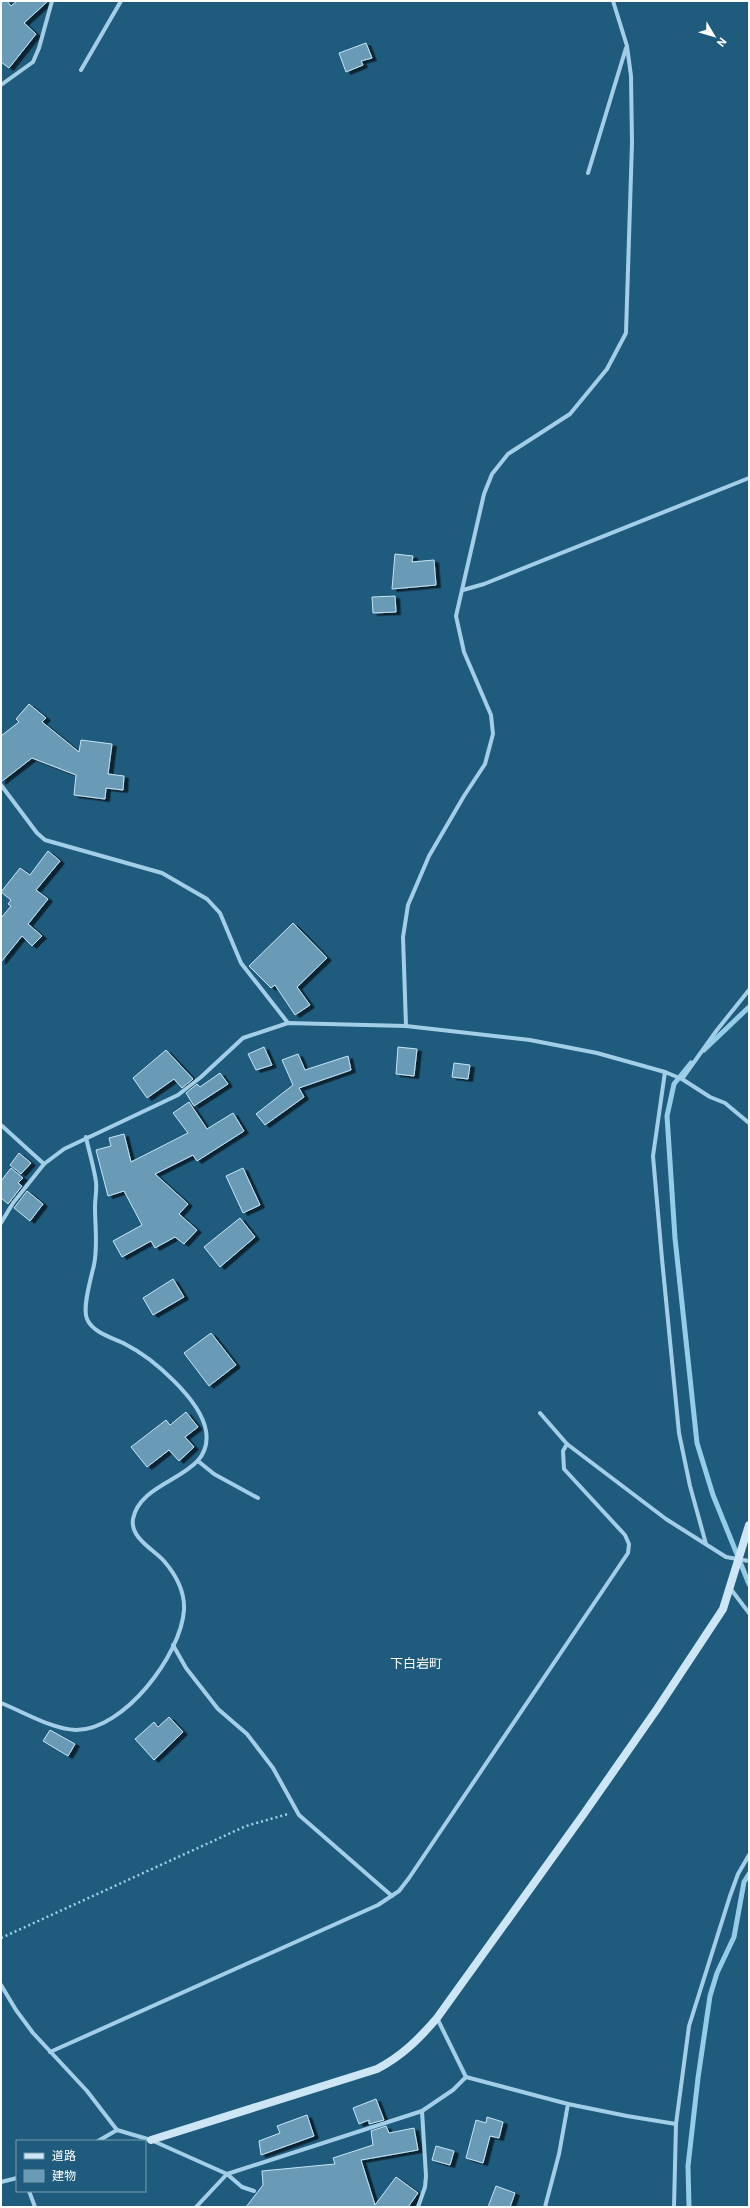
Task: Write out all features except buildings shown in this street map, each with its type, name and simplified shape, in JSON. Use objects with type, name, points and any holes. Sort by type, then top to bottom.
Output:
[{"type":"street","points":[[1,85],[33,62],[39,48],[52,1]]},
{"type":"street","points":[[81,70],[121,1]]},
{"type":"street","points":[[406,1026],[402,937],[408,905],[429,856],[464,796],[485,764],[493,734],[491,715],[464,652],[456,616],[484,494],[492,474],[508,454],[570,414],[607,369],[626,332],[632,143],[631,76],[627,46],[613,1]]},
{"type":"street","points":[[588,173],[627,46]]},
{"type":"street","points":[[463,590],[484,584],[749,478]]},
{"type":"street","points":[[1,785],[37,833],[45,840],[162,873],[207,899],[220,913],[241,963],[288,1023]]},
{"type":"street","points":[[682,1079],[717,1030],[749,990]]},
{"type":"street","points":[[1,1223],[13,1204],[44,1164],[64,1149],[86,1137],[158,1106],[178,1095],[201,1077],[243,1038],[288,1023],[406,1026],[530,1040],[597,1053],[665,1072],[682,1079],[710,1097],[725,1103],[749,1123]]},
{"type":"street","points":[[665,1072],[653,1156],[679,1433],[690,1486],[706,1544]]},
{"type":"street","points":[[1,1125],[44,1164]]},
{"type":"street","points":[[1,1703],[66,1729],[78,1730],[94,1726],[117,1715],[134,1703],[169,1655],[184,1613],[184,1599],[180,1588],[164,1560],[135,1533],[133,1521],[135,1512],[144,1498],[155,1489],[188,1470],[198,1461],[206,1443],[206,1432],[202,1419],[187,1394],[142,1356],[127,1345],[95,1329],[87,1319],[86,1309],[96,1255],[96,1184],[86,1137]]},
{"type":"street","points":[[540,1413],[567,1444],[666,1518],[726,1557],[749,1561]]},
{"type":"street","points":[[50,2052],[378,1905],[399,1891],[410,1878],[454,1814],[564,1646],[628,1553],[629,1544],[626,1535],[564,1469],[563,1451],[567,1444]]},
{"type":"street","points":[[198,1461],[214,1474],[258,1498]]},
{"type":"street","points":[[151,2140],[377,2069],[400,2056],[420,2039],[438,2018],[657,1709],[723,1609],[749,1525]]},
{"type":"street","points":[[729,1587],[749,1613]]},
{"type":"street","points":[[173,1645],[186,1668],[218,1709],[247,1734],[273,1768],[299,1815],[392,1896]]},
{"type":"street","points":[[674,2207],[676,2124],[689,2026],[730,1896],[738,1874],[749,1856]]},
{"type":"street","points":[[1,1985],[16,2010],[50,2052],[96,2101],[117,2130],[151,2140],[227,2174],[242,2187],[254,2191]]},
{"type":"street","points":[[438,2018],[466,2077],[568,2104],[676,2124]]},
{"type":"street","points":[[196,2207],[227,2174],[422,2111],[453,2090],[466,2077]]},
{"type":"street","points":[[545,2207],[560,2146],[568,2104]]},
{"type":"street","points":[[418,2207],[425,2187],[426,2176],[422,2111]]},
{"type":"street","points":[[100,2140],[117,2130]]},
{"type":"street","points":[[1,2182],[16,2178]]},
{"type":"street","points":[[29,2192],[35,2207]]},
{"type":"path","points":[[1,1938],[246,1826],[284,1814],[299,1815]]},
{"type":"waterway","points":[[704,1050],[749,1007]]},
{"type":"waterway","points":[[691,1063],[674,1084],[667,1116],[675,1238],[697,1443],[713,1495],[749,1584]]},
{"type":"waterway","points":[[689,2207],[688,2166],[698,2078],[710,1996],[717,1973],[734,1937],[744,1882],[749,1874]]},
{"type":"district","name":"下白岩町","points":[[416,1663]]}]
